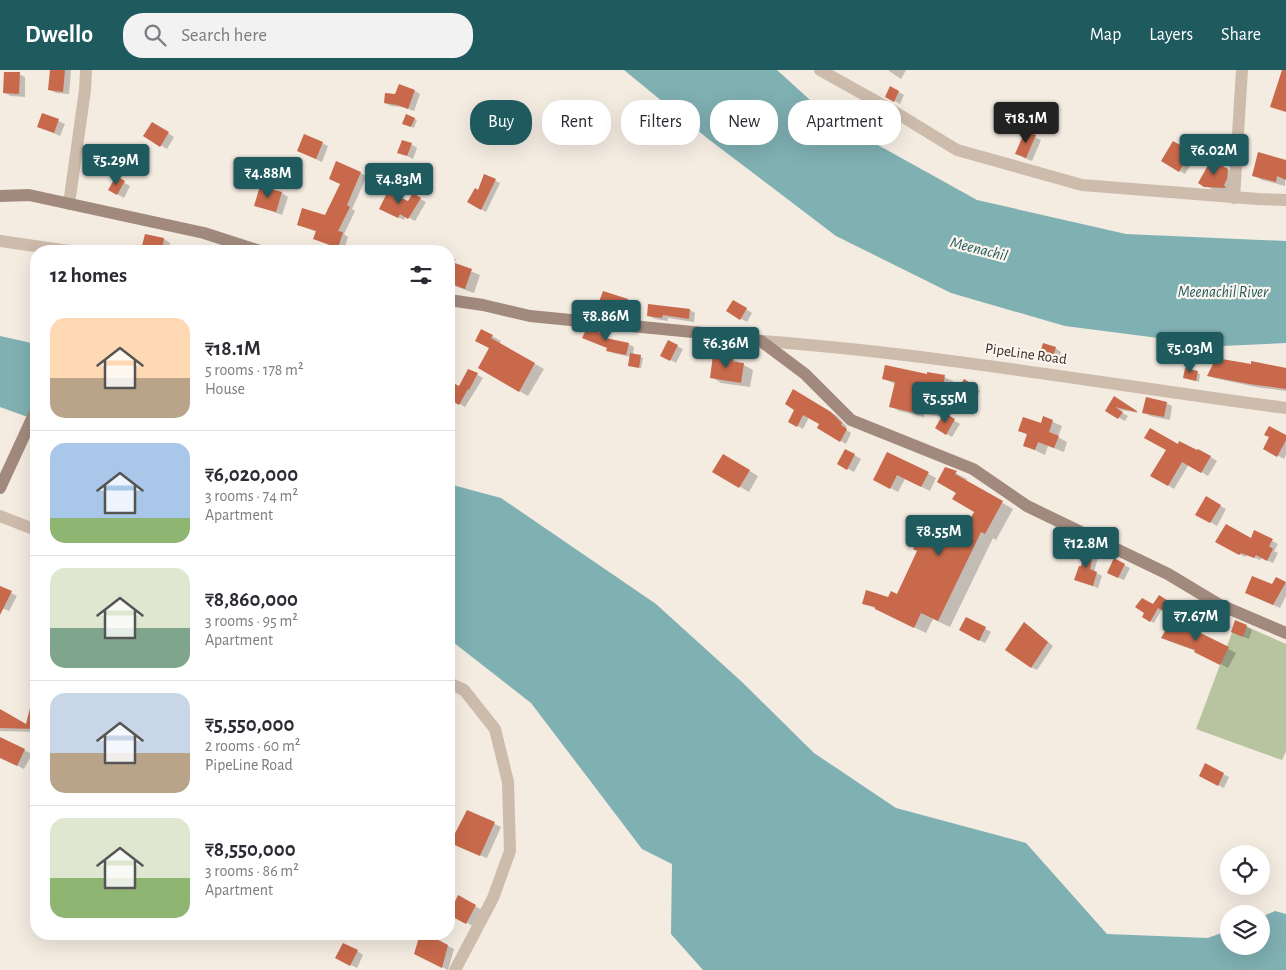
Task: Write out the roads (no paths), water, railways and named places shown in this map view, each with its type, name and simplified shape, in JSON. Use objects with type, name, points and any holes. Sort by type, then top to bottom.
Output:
[{"type":"main road","points":[[0,196],[29,195],[204,233],[241,245]]},
{"type":"main road","points":[[455,301],[530,316],[703,333],[761,341],[806,374],[850,420],[973,469],[1027,506],[1168,574],[1218,604],[1286,633]]},
{"type":"main road","points":[[0,488],[30,423]]},
{"type":"street","points":[[68,204],[86,70]]},
{"type":"street","points":[[820,70],[890,109],[957,150],[1082,185],[1234,198],[1286,200]]},
{"type":"street","points":[[1234,198],[1242,70]]},
{"type":"street","points":[[0,241],[30,245]]},
{"type":"street","name":"PipeLine Road","points":[[761,341],[836,347],[970,363],[1286,408]]},
{"type":"street","points":[[0,516],[30,528]]},
{"type":"street","points":[[455,686],[464,690],[495,729],[508,782],[510,851],[492,898],[455,970]]},
{"type":"water","name":"Meenachil River","points":[[624,70],[777,70],[810,100],[788,100],[788,145],[878,145],[977,200],[1126,234],[1286,241],[1286,343],[1221,346],[1065,326],[951,293],[836,236],[716,145],[778,145],[778,100],[710,100],[710,140],[700,132],[700,100],[661,100]]},
{"type":"water","points":[[0,336],[30,343],[30,418],[0,407]]},
{"type":"water","points":[[455,486],[501,498],[656,604],[742,682],[814,753],[896,808],[1026,843],[1107,934],[1208,938],[1220,933],[1220,955],[1270,955],[1270,913],[1275,911],[1286,914],[1286,970],[703,970],[671,934],[672,864],[642,849],[531,703],[455,644]]},
{"type":"water label","name":"Meenachil","points":[[979,249]]}]
